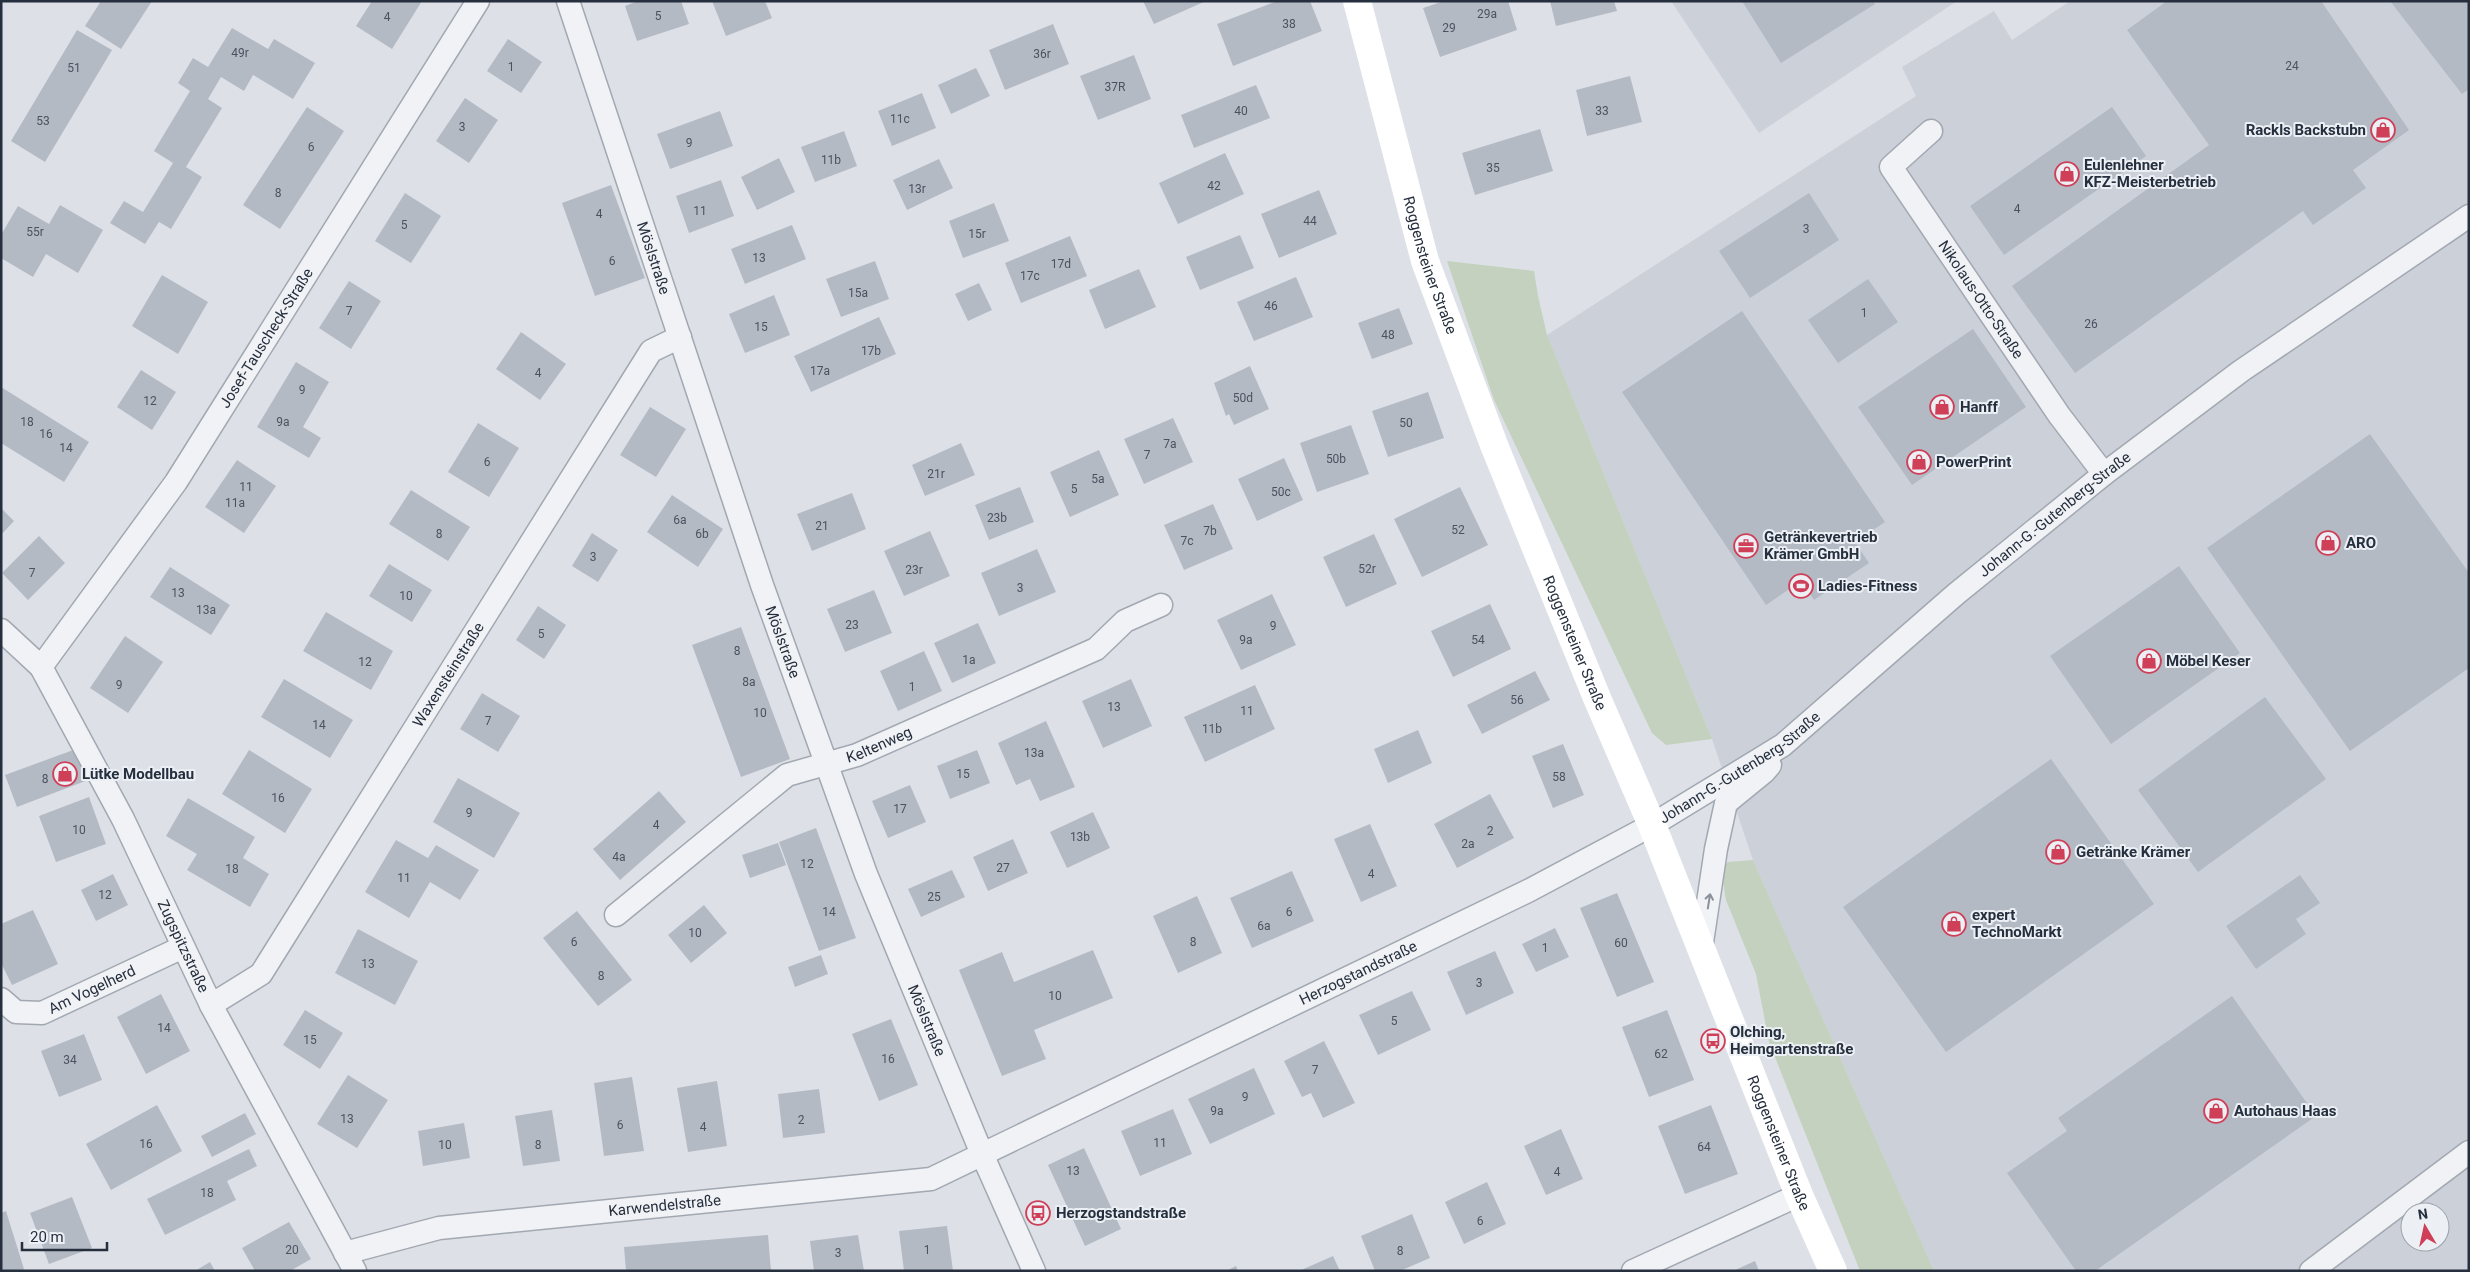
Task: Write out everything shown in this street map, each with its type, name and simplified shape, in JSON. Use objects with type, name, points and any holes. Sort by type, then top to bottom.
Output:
[{"type":"main road","name":"Roggensteiner Straße","points":[[1356,1],[1425,261],[1494,445],[1597,698],[1652,825],[1799,1195],[1833,1271]]},
{"type":"street","name":"Josef-Tauscheck-Straße","points":[[41,667],[176,482],[478,1]]},
{"type":"street","name":"Möslstraße","points":[[568,1],[762,585],[866,874],[982,1154],[1034,1271]]},
{"type":"street","name":"Nikolaus-Otto-Straße","points":[[1931,131],[1891,167],[2058,415],[2104,474]]},
{"type":"street","name":"Johann-G.-Gutenberg-Straße","points":[[1652,825],[1783,745],[1956,594],[2104,474],[2241,371],[2469,216]]},
{"type":"street","name":"Waxensteinstraße","points":[[212,1005],[262,974],[651,351],[680,338]]},
{"type":"street","name":"Keltenweg","points":[[616,915],[786,774],[857,755],[1096,649],[1125,621],[1161,605]]},
{"type":"street","name":"Zugspitzstraße","points":[[1,630],[41,667],[122,819],[212,1005],[350,1262]]},
{"type":"street","points":[[1701,949],[1716,849],[1726,803],[1764,772],[1783,745]]},
{"type":"street","name":"Herzogstandstraße","points":[[982,1154],[1528,890],[1652,825]]},
{"type":"street","name":"Am Vogelherd","points":[[1,999],[16,1012],[42,1013],[183,947]]},
{"type":"street","points":[[2310,1271],[2469,1152]]},
{"type":"street","name":"Karwendelstraße","points":[[350,1262],[438,1228],[932,1179],[982,1154]]},
{"type":"street","points":[[1633,1271],[1799,1195]]},
{"type":"shaded area","points":[[1671,1],[1957,1],[1759,133]]},
{"type":"shaded area","points":[[2070,1],[2469,1],[2469,1271],[1934,1271],[1753,860],[1712,739],[1547,335],[1916,96],[1902,67],[1994,11],[2012,40]]},
{"type":"green space","points":[[1447,261],[1534,271],[1547,335],[1712,739],[1666,745],[1652,733],[1494,400]]},
{"type":"green space","points":[[1753,860],[1934,1271],[1860,1271],[1769,1042],[1756,974],[1726,900],[1721,869],[1728,862]]},
{"type":"building","points":[[101,1],[152,1],[121,49],[85,26]]},
{"type":"building","points":[[372,1],[422,1],[392,49],[356,26]]},
{"type":"building","points":[[638,1],[681,1],[689,24],[637,41],[625,6]]},
{"type":"building","points":[[712,1],[765,1],[772,18],[726,36]]},
{"type":"building","points":[[1143,1],[1206,1],[1154,24]]},
{"type":"building","points":[[1277,1],[1310,1],[1322,31],[1233,66],[1217,24]]},
{"type":"building","points":[[1444,1],[1508,1],[1517,30],[1440,57],[1423,8]]},
{"type":"building","points":[[1550,1],[1614,1],[1617,11],[1556,26]]},
{"type":"building","points":[[1742,1],[1873,1],[1875,4],[1781,63]]},
{"type":"building","points":[[2167,1],[2321,1],[2409,130],[2353,170],[2366,188],[2313,225],[2303,211],[2075,373],[2012,286],[2209,145],[2127,30]]},
{"type":"building","points":[[2390,1],[2469,1],[2469,89],[2462,94]]},
{"type":"building","points":[[1053,24],[1069,64],[1005,90],[989,50]]},
{"type":"building","points":[[232,28],[268,49],[274,39],[315,63],[293,99],[253,75],[244,91],[221,77],[208,99],[222,108],[186,167],[202,177],[171,229],[159,222],[145,244],[110,223],[124,201],[143,212],[173,163],[154,151],[190,91],[178,83],[193,58],[208,67]]},
{"type":"building","points":[[77,30],[112,50],[45,162],[11,141]]},
{"type":"building","points":[[508,39],[542,62],[521,93],[487,71]]},
{"type":"building","points":[[1134,55],[1151,99],[1098,120],[1080,76]]},
{"type":"building","points":[[976,68],[990,96],[951,114],[938,85]]},
{"type":"building","points":[[1630,76],[1642,122],[1587,136],[1576,90]]},
{"type":"building","points":[[1256,85],[1270,118],[1194,148],[1181,115]]},
{"type":"building","points":[[922,93],[936,128],[892,146],[878,111]]},
{"type":"building","points":[[465,98],[498,120],[469,163],[436,141]]},
{"type":"building","points":[[307,107],[344,131],[280,229],[243,205]]},
{"type":"building","points":[[2112,107],[2146,156],[2004,255],[1970,206]]},
{"type":"building","points":[[720,111],[733,146],[670,169],[657,134]]},
{"type":"building","points":[[1540,129],[1553,171],[1475,195],[1462,153]]},
{"type":"building","points":[[844,131],[857,166],[815,182],[801,147]]},
{"type":"building","points":[[1225,153],[1244,194],[1178,224],[1159,183]]},
{"type":"building","points":[[779,158],[795,192],[757,210],[741,177]]},
{"type":"building","points":[[939,159],[953,188],[907,210],[893,180]]},
{"type":"building","points":[[721,180],[734,216],[689,233],[676,196]]},
{"type":"building","points":[[611,185],[645,278],[595,296],[562,203]]},
{"type":"building","points":[[1319,190],[1337,234],[1279,258],[1261,214]]},
{"type":"building","points":[[405,193],[441,216],[411,263],[375,241]]},
{"type":"building","points":[[1809,193],[1839,240],[1750,298],[1719,251]]},
{"type":"building","points":[[994,203],[1009,241],[963,258],[949,221]]},
{"type":"building","points":[[60,205],[103,230],[78,273],[46,254],[33,277],[1,258],[1,235],[18,206],[49,224]]},
{"type":"building","points":[[792,225],[806,259],[745,284],[731,249]]},
{"type":"building","points":[[1240,235],[1254,268],[1200,290],[1186,257]]},
{"type":"building","points":[[1070,236],[1087,276],[1021,303],[1005,263]]},
{"type":"building","points":[[875,261],[889,299],[841,317],[826,279]]},
{"type":"building","points":[[1139,269],[1156,307],[1105,329],[1089,290]]},
{"type":"building","points":[[162,275],[208,302],[178,354],[132,326]]},
{"type":"building","points":[[1296,277],[1313,317],[1254,341],[1237,302]]},
{"type":"building","points":[[1868,279],[1898,322],[1838,363],[1808,320]]},
{"type":"building","points":[[349,281],[381,301],[351,349],[319,328]]},
{"type":"building","points":[[979,283],[992,310],[968,321],[955,294]]},
{"type":"building","points":[[774,295],[790,335],[745,353],[729,314]]},
{"type":"building","points":[[1399,308],[1413,344],[1372,359],[1358,323]]},
{"type":"building","points":[[1742,311],[1885,522],[1855,542],[1869,563],[1814,600],[1801,581],[1766,605],[1622,392]]},
{"type":"building","points":[[879,317],[896,354],[811,392],[794,356]]},
{"type":"building","name":"Hanff","points":[[1973,329],[2026,407],[1912,485],[1858,407]]},
{"type":"building","points":[[521,332],[566,364],[540,400],[496,369]]},
{"type":"building","points":[[296,362],[329,382],[303,427],[321,438],[309,458],[257,427]]},
{"type":"building","points":[[1250,366],[1269,409],[1234,425],[1229,414],[1226,416],[1214,383]]},
{"type":"building","points":[[141,370],[176,392],[152,430],[117,407]]},
{"type":"building","points":[[1,387],[89,442],[64,482],[1,443]]},
{"type":"building","points":[[1428,392],[1444,438],[1388,457],[1372,411]]},
{"type":"building","points":[[650,407],[686,429],[656,477],[620,455]]},
{"type":"building","points":[[1173,418],[1193,462],[1144,484],[1124,439]]},
{"type":"building","points":[[478,423],[519,448],[489,497],[448,472]]},
{"type":"building","points":[[1351,425],[1369,474],[1317,492],[1300,443]]},
{"type":"building","points":[[2370,434],[2469,573],[2469,668],[2350,751],[2207,548]]},
{"type":"building","points":[[961,443],[975,475],[925,496],[912,465]]},
{"type":"building","points":[[1099,450],[1119,495],[1070,517],[1050,472]]},
{"type":"building","points":[[1284,458],[1303,500],[1257,521],[1238,479]]},
{"type":"building","points":[[237,460],[276,486],[244,533],[205,507]]},
{"type":"building","points":[[1020,487],[1034,522],[989,540],[975,505]]},
{"type":"building","points":[[1460,487],[1488,545],[1422,577],[1394,519]]},
{"type":"building","points":[[411,490],[470,527],[448,561],[389,524]]},
{"type":"building","points":[[852,493],[866,529],[812,551],[797,514]]},
{"type":"building","points":[[672,495],[723,529],[698,567],[647,532]]},
{"type":"building","points":[[1213,504],[1233,549],[1184,570],[1164,525]]},
{"type":"building","points":[[1,508],[14,521],[1,535]]},
{"type":"building","points":[[930,531],[950,576],[904,596],[884,551]]},
{"type":"building","points":[[592,533],[618,550],[598,582],[572,566]]},
{"type":"building","points":[[1374,534],[1397,584],[1346,607],[1323,557]]},
{"type":"building","points":[[39,536],[65,563],[28,600],[2,573]]},
{"type":"building","points":[[1037,549],[1056,592],[999,616],[981,573]]},
{"type":"building","points":[[389,564],[432,590],[412,622],[369,596]]},
{"type":"building","points":[[2179,566],[2240,653],[2111,744],[2050,656]]},
{"type":"building","points":[[170,567],[230,605],[211,635],[150,597]]},
{"type":"building","points":[[874,590],[892,633],[845,652],[827,609]]},
{"type":"building","points":[[1272,594],[1296,645],[1241,670],[1217,620]]},
{"type":"building","points":[[1490,604],[1511,649],[1453,677],[1431,631]]},
{"type":"building","points":[[538,606],[566,625],[544,659],[516,640]]},
{"type":"building","points":[[326,612],[393,651],[371,690],[303,651]]},
{"type":"building","points":[[978,623],[996,663],[952,683],[934,643]]},
{"type":"building","points":[[741,627],[790,759],[741,777],[692,645]]},
{"type":"building","points":[[125,636],[163,662],[128,713],[90,688]]},
{"type":"building","points":[[924,651],[942,691],[898,711],[880,671]]},
{"type":"building","points":[[1535,671],[1550,700],[1482,734],[1467,705]]},
{"type":"building","points":[[284,679],[353,720],[330,758],[261,717]]},
{"type":"building","points":[[1131,679],[1152,726],[1103,748],[1082,701]]},
{"type":"building","points":[[1255,685],[1275,729],[1205,762],[1184,717]]},
{"type":"building","points":[[482,693],[520,716],[498,752],[460,729]]},
{"type":"building","points":[[2265,697],[2326,779],[2198,872],[2138,790]]},
{"type":"building","points":[[1046,721],[1075,787],[1040,801],[1030,779],[1016,785],[998,743]]},
{"type":"building","points":[[1418,730],[1432,763],[1388,783],[1374,749]]},
{"type":"building","points":[[1563,744],[1584,795],[1553,808],[1532,756]]},
{"type":"building","points":[[76,749],[88,780],[17,807],[5,775]]},
{"type":"building","points":[[249,750],[312,789],[285,833],[222,794]]},
{"type":"building","points":[[977,750],[990,783],[950,799],[937,766]]},
{"type":"building","points":[[2051,759],[2154,904],[1946,1052],[1843,907]]},
{"type":"building","points":[[458,778],[520,813],[494,858],[433,822]]},
{"type":"building","points":[[910,785],[926,822],[888,838],[872,801]]},
{"type":"building","points":[[659,791],[686,822],[620,880],[593,849]]},
{"type":"building","points":[[1490,794],[1514,838],[1457,868],[1434,824]]},
{"type":"building","points":[[89,797],[106,844],[56,862],[39,816]]},
{"type":"building","points":[[188,798],[255,837],[243,858],[269,874],[250,907],[187,870],[197,854],[166,836]]},
{"type":"building","points":[[1093,812],[1110,848],[1067,868],[1050,832]]},
{"type":"building","points":[[1370,824],[1397,886],[1361,902],[1334,839]]},
{"type":"building","points":[[816,828],[856,938],[819,951],[779,842]]},
{"type":"building","points":[[1013,839],[1028,873],[988,891],[973,857]]},
{"type":"building","points":[[396,840],[428,858],[436,845],[479,870],[460,900],[430,882],[409,918],[365,892]]},
{"type":"building","points":[[778,843],[786,865],[750,878],[742,855]]},
{"type":"building","points":[[952,870],[965,897],[921,917],[908,889]]},
{"type":"building","points":[[1292,871],[1314,921],[1252,948],[1230,898]]},
{"type":"building","points":[[113,874],[128,905],[96,921],[81,890]]},
{"type":"building","points":[[2300,875],[2320,903],[2296,919],[2306,934],[2256,969],[2226,926]]},
{"type":"building","points":[[1617,893],[1654,982],[1617,997],[1580,908]]},
{"type":"building","points":[[1197,896],[1222,953],[1178,973],[1153,916]]},
{"type":"building","points":[[704,905],[727,933],[691,963],[668,935]]},
{"type":"building","points":[[33,910],[58,964],[12,985],[1,963],[1,924]]},
{"type":"building","points":[[577,911],[632,980],[598,1006],[543,938]]},
{"type":"building","points":[[1555,928],[1569,957],[1536,972],[1522,944]]},
{"type":"building","points":[[358,929],[418,961],[395,1005],[335,973]]},
{"type":"building","points":[[1093,950],[1113,998],[1034,1030],[1046,1059],[1002,1076],[959,970],[1002,952],[1014,982]]},
{"type":"building","points":[[1495,951],[1514,993],[1466,1015],[1447,972]]},
{"type":"building","points":[[821,955],[828,974],[795,987],[788,967]]},
{"type":"building","points":[[1412,991],[1431,1030],[1378,1055],[1359,1015]]},
{"type":"building","points":[[161,994],[190,1051],[146,1074],[117,1017]]},
{"type":"building","points":[[2232,996],[2316,1116],[2095,1271],[2076,1271],[2007,1173],[2067,1131],[2058,1118]]},
{"type":"building","points":[[305,1010],[343,1033],[320,1069],[283,1045]]},
{"type":"building","points":[[1667,1010],[1694,1080],[1649,1097],[1622,1027]]},
{"type":"building","points":[[891,1019],[918,1085],[879,1101],[852,1034]]},
{"type":"building","points":[[84,1034],[102,1080],[59,1097],[41,1051]]},
{"type":"building","points":[[1324,1041],[1355,1103],[1323,1118],[1311,1093],[1302,1097],[1284,1061]]},
{"type":"building","points":[[1254,1068],[1275,1114],[1210,1144],[1188,1099]]},
{"type":"building","points":[[348,1075],[388,1100],[357,1148],[317,1124]]},
{"type":"building","points":[[632,1077],[644,1151],[604,1156],[594,1083]]},
{"type":"building","points":[[717,1081],[727,1146],[688,1152],[677,1088]]},
{"type":"building","points":[[819,1089],[825,1133],[783,1138],[778,1094]]},
{"type":"building","points":[[157,1105],[182,1151],[111,1190],[86,1144]]},
{"type":"building","points":[[1711,1105],[1738,1174],[1685,1194],[1658,1126]]},
{"type":"building","points":[[1173,1109],[1192,1154],[1140,1176],[1121,1131]]},
{"type":"building","points":[[552,1110],[560,1161],[523,1166],[515,1116]]},
{"type":"building","points":[[245,1113],[256,1134],[212,1157],[201,1136]]},
{"type":"building","points":[[464,1123],[470,1158],[423,1166],[418,1131]]},
{"type":"building","points":[[1561,1129],[1583,1179],[1546,1195],[1524,1146]]},
{"type":"building","points":[[1084,1148],[1121,1229],[1085,1246],[1048,1165]]},
{"type":"building","points":[[249,1149],[257,1166],[227,1181],[236,1200],[165,1235],[147,1199]]},
{"type":"building","points":[[1487,1182],[1506,1224],[1464,1244],[1445,1202]]},
{"type":"building","points":[[72,1197],[92,1248],[49,1264],[30,1213]]},
{"type":"building","points":[[6,1211],[24,1269],[19,1271],[1,1271],[1,1213]]},
{"type":"building","points":[[1412,1214],[1430,1258],[1400,1271],[1375,1271],[1361,1236]]},
{"type":"building","points":[[289,1222],[311,1259],[290,1271],[255,1271],[242,1248]]},
{"type":"building","points":[[947,1226],[953,1271],[904,1271],[899,1231]]},
{"type":"building","points":[[768,1235],[771,1271],[626,1271],[624,1247]]},
{"type":"building","points":[[858,1235],[864,1271],[814,1271],[810,1241]]},
{"type":"building","points":[[1333,1256],[1340,1271],[1299,1271]]},
{"type":"building","points":[[1755,1261],[1759,1271],[1733,1271]]},
{"type":"building","points":[[210,1262],[215,1271],[195,1271]]},
{"type":"building","points":[[1236,1266],[1238,1271],[1226,1271]]},
{"type":"place","name":"Rackls Backstubn","points":[[2383,130]]},
{"type":"place","name":"Eulenlehner KFZ-Meisterbetrieb","points":[[2067,174]]},
{"type":"place","name":"Hanff","points":[[1942,407]]},
{"type":"place","name":"PowerPrint","points":[[1919,462]]},
{"type":"place","name":"ARO","points":[[2328,543]]},
{"type":"place","name":"Getränkevertrieb Krämer GmbH","points":[[1746,546]]},
{"type":"place","name":"Ladies-Fitness","points":[[1801,586]]},
{"type":"place","name":"Möbel Keser","points":[[2149,661]]},
{"type":"place","name":"Lütke Modellbau","points":[[65,774]]},
{"type":"place","name":"Getränke Krämer","points":[[2058,852]]},
{"type":"place","name":"expert TechnoMarkt","points":[[1954,924]]},
{"type":"place","name":"Olching, Heimgartenstraße","points":[[1713,1041]]},
{"type":"place","name":"Autohaus Haas","points":[[2216,1111]]},
{"type":"place","name":"Herzogstandstraße","points":[[1038,1213]]}]
